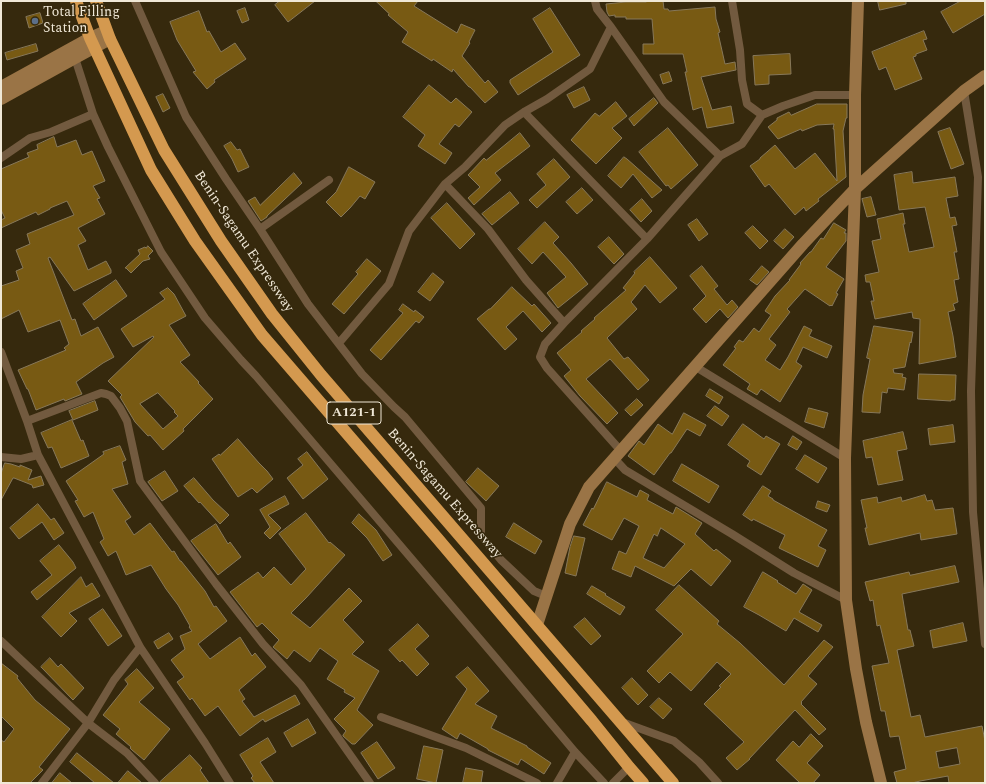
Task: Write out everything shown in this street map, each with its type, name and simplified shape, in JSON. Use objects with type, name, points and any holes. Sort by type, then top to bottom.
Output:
[{"type":"highway","name":"A121-1","points":[[76,1],[92,43],[152,170],[196,241],[262,335],[438,539],[643,783]]},
{"type":"highway","name":"Benin-Sagamu Expressway","points":[[96,1],[108,35],[164,150],[221,241],[272,314],[321,375],[673,783]]},
{"type":"highway","points":[[592,721],[608,707]]},
{"type":"street","points":[[135,1],[186,117],[308,304],[362,374],[405,417],[481,508],[481,535],[501,560],[534,591],[546,596]]},
{"type":"street","points":[[595,1],[597,9],[664,102],[720,156]]},
{"type":"street","points":[[732,1],[740,50],[742,80],[747,104],[762,115]]},
{"type":"street","points":[[858,1],[855,95],[855,189],[845,458],[846,600],[866,722],[880,783]]},
{"type":"street","points":[[339,343],[389,284],[409,232],[445,184],[465,167],[505,125],[547,99],[590,69],[611,27]]},
{"type":"street","points":[[1,87],[108,35]]},
{"type":"street","points":[[1,99],[75,58],[92,43]]},
{"type":"street","points":[[75,58],[94,114],[108,147],[161,252],[205,318],[575,752],[604,783]]},
{"type":"street","points":[[537,625],[570,524],[589,487],[803,244],[855,189],[964,91],[985,76]]},
{"type":"street","points":[[964,91],[978,177],[971,399],[973,512],[985,644]]},
{"type":"street","points":[[846,600],[794,573],[732,534],[624,470],[618,455],[547,368],[540,357],[545,344],[564,323],[647,239],[720,156],[742,144],[762,115],[815,95],[855,95]]},
{"type":"street","points":[[524,112],[647,239]]},
{"type":"street","points":[[1,158],[30,138],[51,132],[94,114]]},
{"type":"street","points":[[260,229],[329,180]]},
{"type":"street","points":[[445,184],[488,228],[526,280],[564,323]]},
{"type":"street","points":[[1,352],[27,420],[38,455],[140,647],[205,743],[230,783]]},
{"type":"street","points":[[696,367],[845,458]]},
{"type":"street","points":[[27,420],[100,393],[111,396],[120,408],[126,421],[140,481],[216,584],[263,644],[302,685],[370,783]]},
{"type":"street","points":[[1,457],[21,459],[38,455]]},
{"type":"street","points":[[1,641],[88,723],[127,753],[155,783]]},
{"type":"street","points":[[42,783],[88,723],[114,680],[140,647]]},
{"type":"street","points":[[381,717],[466,748],[537,783]]},
{"type":"street","points":[[620,721],[674,741],[699,762],[718,783]]},
{"type":"street","points":[[556,783],[575,752]]},
{"type":"street","points":[[613,783],[628,767]]},
{"type":"building","points":[[280,1],[315,1],[288,22],[275,5]]},
{"type":"building","points":[[376,1],[418,1],[414,6],[457,33],[461,24],[475,30],[469,42],[470,43],[462,56],[485,83],[488,80],[498,92],[485,103],[453,69],[452,72],[433,59],[432,61],[402,42],[408,32],[388,15],[389,14]]},
{"type":"building","points":[[663,1],[664,9],[668,9],[669,11],[715,7],[716,19],[720,32],[718,33],[725,64],[735,62],[736,70],[701,77],[712,110],[731,106],[734,123],[707,128],[702,107],[693,110],[683,54],[643,54],[643,44],[654,44],[652,19],[626,19],[626,17],[615,17],[615,15],[609,16],[607,12],[606,4]]},
{"type":"building","points":[[878,1],[906,1],[906,4],[880,10]]},
{"type":"building","points":[[961,1],[985,1],[985,14],[953,33],[941,12]]},
{"type":"building","points":[[245,8],[249,20],[242,23],[237,11]]},
{"type":"building","points":[[550,8],[580,55],[518,95],[510,83],[510,80],[553,52],[533,19]]},
{"type":"building","points":[[199,11],[207,32],[209,31],[221,52],[235,43],[246,59],[214,80],[215,82],[207,89],[193,72],[196,71],[177,40],[170,22]]},
{"type":"building","points":[[40,13],[43,23],[29,28],[26,17]]},
{"type":"building","points":[[924,31],[927,39],[923,40],[927,50],[916,54],[916,56],[913,57],[922,79],[895,90],[886,67],[879,70],[872,52]]},
{"type":"building","points":[[36,44],[38,51],[7,60],[5,53]]},
{"type":"building","points":[[790,54],[791,74],[769,75],[769,84],[755,85],[753,56]]},
{"type":"building","points":[[669,72],[672,81],[663,84],[660,75]]},
{"type":"building","points":[[429,85],[451,103],[456,98],[472,112],[459,127],[455,124],[439,144],[452,153],[445,164],[418,146],[425,135],[403,117]]},
{"type":"building","points":[[584,87],[590,100],[574,108],[567,95]]},
{"type":"building","points":[[163,94],[170,108],[163,112],[156,97]]},
{"type":"building","points":[[654,98],[658,103],[634,126],[629,119]]},
{"type":"building","points":[[616,102],[627,116],[612,128],[622,138],[596,164],[571,140],[595,113],[599,116]]},
{"type":"building","points":[[817,104],[847,104],[847,118],[843,131],[846,177],[818,199],[819,201],[806,211],[804,207],[795,215],[769,184],[765,187],[750,166],[775,145],[795,169],[815,153],[837,181],[833,129],[834,124],[817,125],[802,131],[801,129],[778,139],[768,127],[777,120],[777,118],[789,112],[791,115]]},
{"type":"building","points":[[668,128],[698,165],[671,189],[668,185],[666,186],[639,152]]},
{"type":"building","points":[[950,128],[964,164],[951,169],[938,132]]},
{"type":"building","points":[[520,133],[530,146],[495,173],[501,180],[474,205],[468,198],[480,187],[468,175],[484,158],[486,160]]},
{"type":"building","points":[[54,137],[57,147],[76,140],[82,155],[92,151],[105,181],[93,186],[100,198],[97,199],[105,214],[78,228],[86,241],[78,245],[88,270],[106,261],[111,273],[74,291],[50,257],[48,258],[72,320],[75,319],[81,336],[98,327],[114,357],[76,382],[82,394],[36,410],[28,389],[18,370],[66,350],[64,348],[69,344],[60,320],[28,332],[19,310],[1,319],[1,286],[19,280],[16,271],[23,268],[16,250],[30,244],[27,234],[74,215],[67,201],[38,215],[36,212],[1,228],[1,220],[5,218],[1,210],[1,169],[29,157],[27,153],[38,149],[37,145]]},
{"type":"building","points":[[231,142],[237,150],[240,149],[249,167],[238,172],[224,146]]},
{"type":"building","points":[[624,157],[662,190],[652,198],[633,174],[621,188],[608,176]]},
{"type":"building","points":[[554,159],[570,177],[537,208],[529,200],[546,185],[537,174]]},
{"type":"building","points":[[349,167],[375,182],[365,199],[360,196],[341,217],[326,202],[336,192]]},
{"type":"building","points":[[912,172],[913,183],[955,177],[958,196],[946,198],[950,218],[955,217],[957,225],[952,226],[957,252],[954,252],[959,279],[954,280],[958,302],[953,304],[955,310],[948,312],[956,357],[919,364],[920,319],[913,318],[912,312],[875,319],[871,301],[874,301],[870,282],[866,282],[865,275],[879,272],[872,241],[881,239],[877,219],[903,213],[905,224],[903,224],[909,252],[934,247],[925,207],[899,210],[894,175]]},
{"type":"building","points":[[294,173],[302,183],[261,221],[248,201],[255,197],[260,205]]},
{"type":"building","points":[[582,188],[593,200],[577,214],[566,202]]},
{"type":"building","points":[[510,192],[519,203],[492,225],[482,214]]},
{"type":"building","points":[[871,197],[876,215],[867,217],[862,199]]},
{"type":"building","points":[[642,199],[652,211],[641,222],[630,210]]},
{"type":"building","points":[[447,203],[475,234],[460,249],[431,218]]},
{"type":"building","points":[[697,219],[708,234],[699,241],[688,225]]},
{"type":"building","points":[[545,222],[559,237],[553,243],[588,284],[558,308],[547,293],[566,277],[543,252],[532,264],[518,249]]},
{"type":"building","points":[[834,223],[846,230],[844,233],[846,233],[846,241],[826,267],[844,279],[836,293],[838,294],[832,306],[805,289],[787,309],[790,312],[769,339],[776,345],[765,360],[780,370],[804,326],[812,330],[809,336],[832,346],[827,358],[803,347],[796,362],[802,366],[780,402],[761,389],[757,395],[747,389],[750,384],[723,365],[736,348],[734,347],[739,340],[743,342],[754,328],[759,332],[771,315],[765,311],[775,296],[790,280],[801,264],[800,263],[811,252],[821,238],[823,239]]},
{"type":"building","points":[[753,226],[768,241],[760,249],[745,233]]},
{"type":"building","points":[[785,229],[794,237],[783,249],[774,241]]},
{"type":"building","points":[[609,237],[624,254],[614,264],[598,247]]},
{"type":"building","points":[[148,246],[153,251],[148,256],[150,259],[143,261],[131,273],[125,268],[140,254],[138,250]]},
{"type":"building","points":[[650,257],[677,288],[660,303],[645,285],[631,302],[637,309],[607,338],[624,359],[628,357],[649,380],[638,390],[610,359],[586,379],[618,413],[607,424],[580,396],[564,376],[571,370],[557,353],[582,332],[581,331],[595,319],[594,318],[626,290],[623,288],[635,273],[634,272]]},
{"type":"building","points":[[367,259],[381,271],[344,314],[332,304],[358,274],[356,272]]},
{"type":"building","points":[[702,266],[718,286],[714,289],[727,305],[732,300],[738,307],[728,318],[720,309],[706,323],[693,309],[706,296],[690,276]]},
{"type":"building","points":[[762,266],[769,272],[757,285],[750,280]]},
{"type":"building","points":[[433,273],[444,282],[430,301],[418,292]]},
{"type":"building","points":[[116,280],[127,296],[94,320],[83,304]]},
{"type":"building","points":[[512,287],[532,306],[534,304],[551,323],[542,332],[523,311],[506,327],[517,339],[505,350],[477,319],[490,309]]},
{"type":"building","points":[[168,288],[174,294],[186,316],[169,325],[190,355],[180,362],[213,399],[183,429],[184,431],[163,450],[150,435],[148,436],[135,422],[120,397],[122,395],[108,381],[154,337],[153,336],[133,347],[121,329],[165,299],[160,293]],"holes":[[[158,393],[175,411],[174,412],[178,416],[163,429],[140,404]]]},
{"type":"building","points":[[403,304],[414,312],[415,310],[424,317],[419,323],[416,321],[381,360],[370,350],[403,313],[399,310]]},
{"type":"building","points":[[874,326],[913,332],[905,367],[893,369],[894,373],[903,374],[902,377],[906,378],[904,390],[888,388],[887,393],[882,392],[880,413],[862,412],[863,395],[870,359],[867,358]]},
{"type":"building","points":[[919,374],[956,375],[955,400],[918,399]]},
{"type":"building","points":[[710,389],[723,397],[719,404],[706,396]]},
{"type":"building","points":[[637,399],[643,405],[631,416],[625,410]]},
{"type":"building","points":[[95,401],[98,410],[73,420],[69,411]]},
{"type":"building","points":[[715,406],[729,416],[722,426],[707,416]]},
{"type":"building","points":[[809,408],[828,413],[824,428],[805,422]]},
{"type":"building","points":[[684,413],[706,425],[700,436],[687,429],[654,475],[628,456],[639,441],[644,445],[658,424],[672,434]]},
{"type":"building","points":[[72,420],[81,441],[83,440],[89,456],[61,468],[52,447],[48,448],[41,433]]},
{"type":"building","points":[[743,424],[764,439],[766,436],[780,444],[761,475],[747,466],[750,461],[728,445]]},
{"type":"building","points":[[953,425],[955,442],[930,445],[928,429]]},
{"type":"building","points":[[903,432],[907,449],[897,451],[903,480],[878,485],[872,457],[866,458],[863,441]]},
{"type":"building","points":[[793,436],[802,442],[797,450],[788,445]]},
{"type":"building","points":[[238,439],[273,479],[257,493],[252,488],[238,497],[212,459],[219,454],[220,455]]},
{"type":"building","points":[[120,446],[126,460],[122,462],[128,484],[112,489],[131,517],[125,521],[134,535],[150,523],[205,591],[214,607],[216,606],[227,621],[198,644],[210,659],[240,637],[252,656],[255,653],[266,667],[239,690],[245,699],[242,701],[254,717],[295,695],[300,704],[265,722],[263,719],[240,736],[218,706],[205,716],[192,698],[190,700],[177,682],[184,677],[171,660],[185,649],[180,636],[192,631],[189,627],[190,626],[178,605],[151,565],[126,575],[116,551],[108,556],[100,542],[104,539],[93,512],[84,517],[75,501],[78,500],[66,481],[104,454],[103,452]]},
{"type":"building","points":[[307,452],[328,479],[303,499],[287,478],[303,465],[298,459]]},
{"type":"building","points":[[805,455],[827,468],[818,483],[796,469]]},
{"type":"building","points":[[5,463],[20,467],[20,465],[32,470],[28,480],[41,476],[44,485],[33,488],[32,485],[13,478],[1,500],[1,474]]},
{"type":"building","points":[[682,464],[719,486],[709,503],[673,481]]},
{"type":"building","points":[[478,468],[499,486],[486,501],[466,482]]},
{"type":"building","points":[[165,471],[178,491],[162,501],[148,482]]},
{"type":"building","points":[[194,478],[213,500],[229,515],[220,524],[184,486]]},
{"type":"building","points":[[607,482],[637,497],[640,490],[649,495],[647,500],[673,514],[676,507],[702,523],[695,534],[714,551],[716,549],[731,561],[711,586],[691,569],[674,586],[635,566],[631,577],[612,569],[619,551],[626,554],[639,526],[624,518],[612,540],[583,525],[592,508],[593,509]],"holes":[[[661,528],[685,544],[664,568],[643,558],[654,534],[657,536]]]},
{"type":"building","points":[[763,486],[771,491],[768,496],[773,500],[827,530],[818,546],[826,550],[818,567],[779,548],[785,535],[753,519],[752,521],[743,515]]},
{"type":"building","points":[[925,495],[927,501],[932,500],[935,510],[953,508],[957,534],[921,540],[920,533],[869,545],[861,500],[877,497],[878,503],[901,497],[902,501]]},
{"type":"building","points":[[285,496],[289,504],[268,515],[281,528],[270,539],[264,533],[270,527],[260,510]]},
{"type":"building","points":[[818,501],[830,505],[827,512],[816,508]]},
{"type":"building","points":[[38,504],[51,520],[54,518],[64,533],[54,540],[42,522],[19,539],[10,528]]},
{"type":"building","points":[[306,513],[329,543],[330,542],[345,555],[291,613],[310,628],[349,588],[362,601],[343,620],[364,642],[352,654],[379,671],[357,710],[373,725],[355,744],[352,744],[343,736],[346,731],[334,719],[355,698],[344,692],[345,690],[327,679],[338,661],[320,648],[310,662],[294,650],[287,659],[273,647],[279,640],[262,623],[257,627],[230,592],[258,572],[263,578],[274,567],[291,585],[306,569],[279,534]]},
{"type":"building","points":[[359,514],[376,530],[392,555],[383,561],[367,538],[352,523]]},
{"type":"building","points":[[514,523],[542,541],[535,554],[506,537]]},
{"type":"building","points":[[216,524],[228,544],[230,542],[241,557],[218,575],[191,541]]},
{"type":"building","points":[[574,536],[585,538],[576,576],[565,573],[570,547]]},
{"type":"building","points":[[59,545],[76,568],[37,600],[31,592],[52,575],[40,561]]},
{"type":"building","points":[[955,566],[959,582],[902,594],[908,630],[910,630],[914,646],[897,650],[911,717],[920,715],[925,737],[982,726],[985,741],[985,783],[949,783],[948,776],[912,783],[897,783],[894,772],[906,769],[899,736],[890,737],[885,711],[881,711],[872,666],[889,663],[880,625],[877,626],[873,600],[870,601],[865,582],[909,572],[910,575]],"holes":[[[957,748],[960,764],[939,768],[936,752]]]},
{"type":"building","points":[[763,572],[796,594],[803,584],[812,590],[799,612],[822,625],[818,632],[794,618],[786,631],[744,607]]},
{"type":"building","points":[[81,577],[86,587],[92,583],[100,596],[69,613],[77,621],[61,637],[42,617]]},
{"type":"building","points":[[679,585],[719,621],[717,624],[740,643],[784,685],[824,640],[833,647],[808,676],[817,684],[801,702],[801,704],[826,729],[819,735],[795,710],[750,759],[737,770],[726,758],[744,742],[704,704],[721,687],[719,686],[731,674],[717,662],[691,691],[670,672],[659,683],[647,671],[683,634],[656,610]]},
{"type":"building","points":[[592,586],[625,607],[620,615],[587,594]]},
{"type":"building","points":[[103,609],[122,636],[108,646],[89,619]]},
{"type":"building","points":[[585,618],[601,636],[591,645],[574,627]]},
{"type":"building","points":[[963,623],[967,641],[933,648],[930,631]]},
{"type":"building","points":[[418,624],[429,636],[415,649],[429,664],[417,676],[402,660],[400,662],[389,650]]},
{"type":"building","points":[[169,633],[173,639],[158,649],[154,642]]},
{"type":"building","points":[[50,658],[58,667],[61,664],[84,688],[73,700],[41,667]]},
{"type":"building","points":[[1,663],[18,676],[17,678],[35,700],[70,729],[39,767],[43,770],[30,783],[1,783],[1,740],[4,742],[14,729],[1,716]]},
{"type":"building","points":[[468,667],[489,691],[475,704],[497,716],[491,728],[527,746],[551,763],[544,774],[521,759],[518,765],[488,750],[460,733],[457,739],[442,729],[467,689],[456,677]]},
{"type":"building","points":[[137,669],[154,688],[139,702],[170,729],[144,760],[116,734],[120,729],[103,715],[128,684],[125,680]]},
{"type":"building","points":[[632,678],[648,695],[638,705],[622,688]]},
{"type":"building","points":[[659,698],[672,709],[663,719],[650,707]]},
{"type":"building","points":[[308,719],[316,733],[292,747],[284,733]]},
{"type":"building","points":[[811,734],[823,746],[807,763],[820,775],[813,783],[800,783],[776,760],[793,741],[799,747]]},
{"type":"building","points":[[268,738],[276,752],[260,762],[274,783],[255,783],[251,778],[253,776],[240,755]]},
{"type":"building","points":[[377,742],[395,768],[378,779],[361,753]]},
{"type":"building","points":[[424,746],[443,750],[436,783],[417,779]]},
{"type":"building","points":[[77,753],[114,783],[95,783],[70,762]]},
{"type":"building","points":[[190,755],[202,768],[200,770],[209,783],[160,783],[160,782]]},
{"type":"building","points":[[466,768],[483,771],[481,783],[463,783]]},
{"type":"building","points":[[128,771],[142,783],[118,783]]},
{"type":"building","points":[[60,773],[72,783],[52,783]]},
{"type":"place","name":"Total Filling Station","points":[[35,21]]}]
